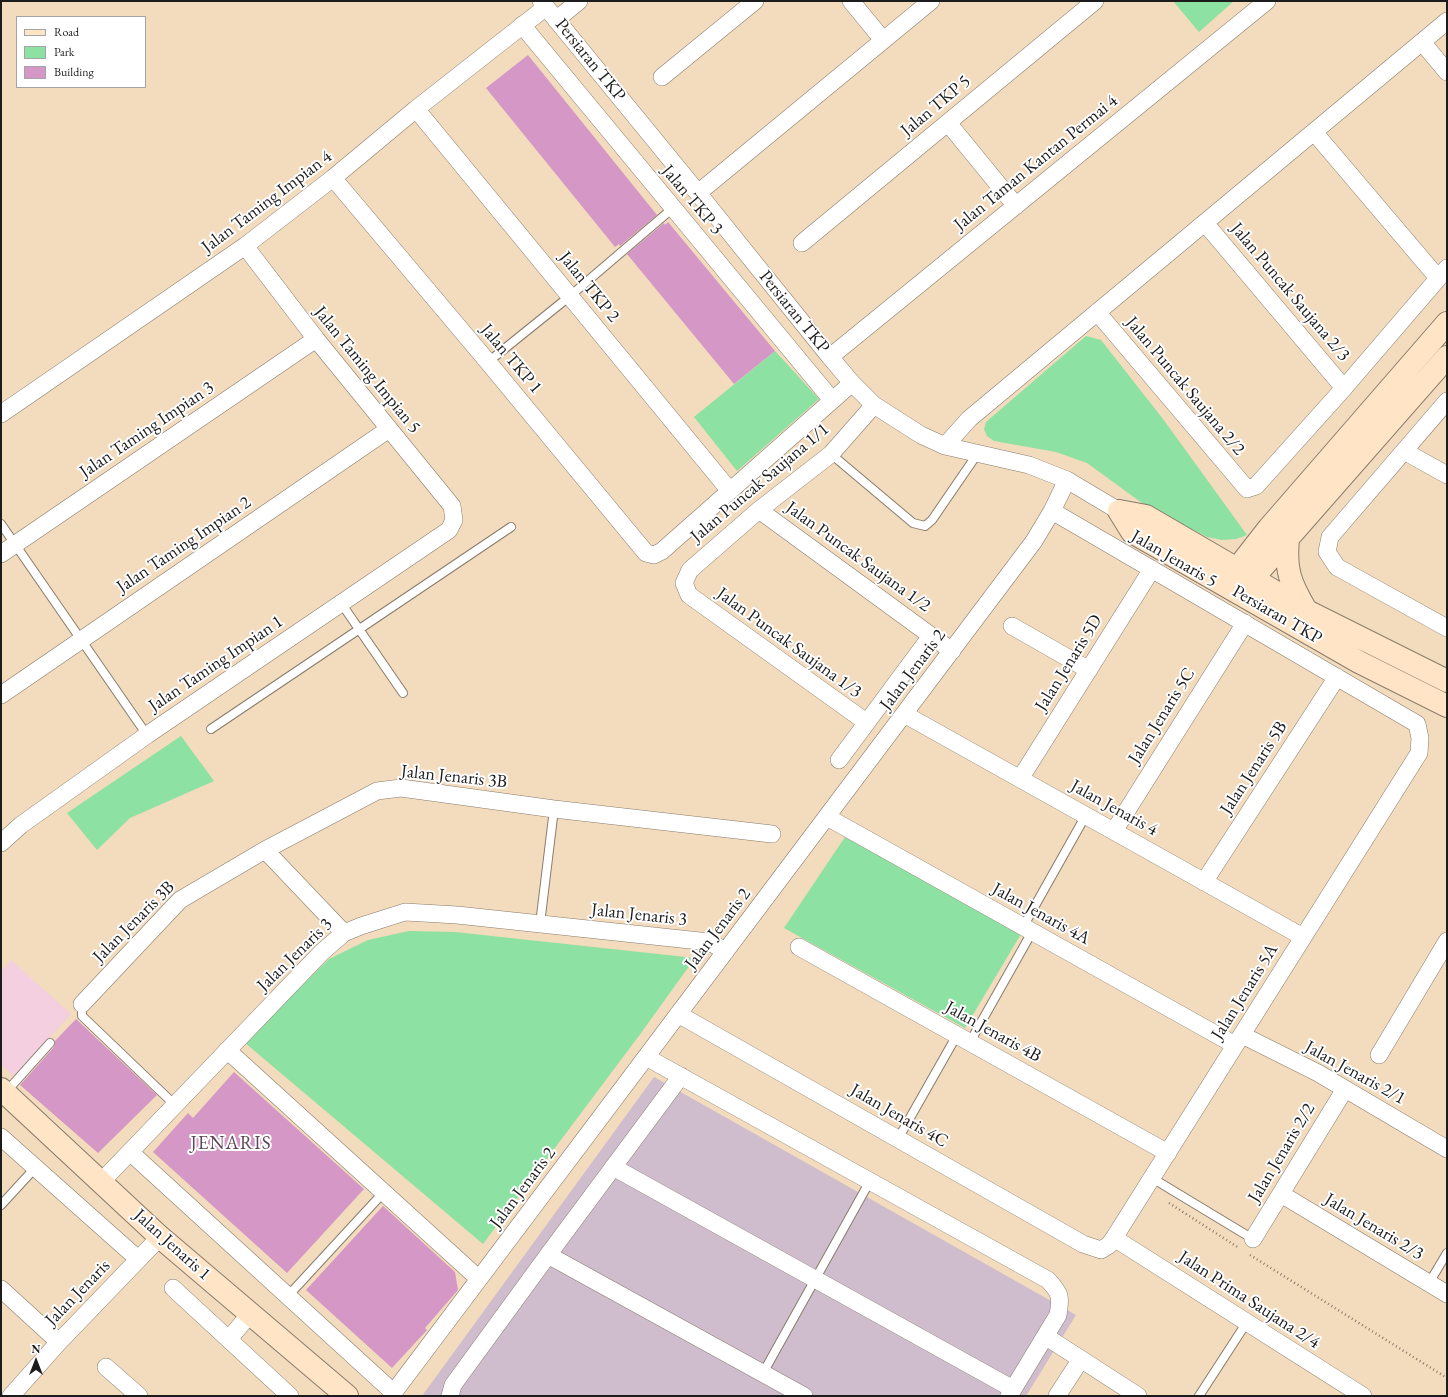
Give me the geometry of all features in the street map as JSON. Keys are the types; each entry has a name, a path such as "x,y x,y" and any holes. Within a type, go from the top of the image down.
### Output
{"street":[{"name":"Jalan Taming Impian 4","path":"1,414 245,246 333,178 416,109 522,25 548,9 579,1"},
{"path":"662,77 755,1"},
{"path":"851,1 883,40"},
{"path":"698,193 931,1"},
{"name":"Jalan TKP 5","path":"802,242 1095,1"},
{"name":"Jalan Taman Kantan Permai 4","path":"830,356 1267,1"},
{"name":"Persiaran TKP","path":"548,9 852,383 874,405 921,435 945,446 1028,465 1067,480 1119,511 1146,516 1307,611 1447,681"},
{"path":"945,446 969,419 1447,21"},
{"name":"Jalan TKP 3","path":"522,25 832,400"},
{"path":"1422,42 1447,72"},
{"name":"Jalan TKP 2","path":"416,109 730,491"},
{"path":"948,123 1016,206"},
{"path":"1314,132 1442,273 1344,388"},
{"name":"Jalan TKP 1","path":"333,178 646,553 654,555 662,551 730,491"},
{"name":"Jalan Puncak Saujana 2/3","path":"1205,223 1344,388"},
{"name":"Jalan Taming Impian 5","path":"245,246 316,339 452,506 454,520"},
{"name":"Jalan Puncak Saujana 2/2","path":"1097,312 1242,485 1247,489 1256,486 1344,388"},
{"path":"1235,591 1269,528 1447,323"},
{"name":"Jalan Taming Impian 3","path":"1,554 316,339"},
{"path":"1245,574 1288,538 1447,357"},
{"path":"730,491 852,383"},
{"path":"1447,401 1330,537 1327,552 1337,567 1447,628"},
{"name":"Jalan Puncak Saujana 1/1","path":"689,595 684,583 690,570 759,510 831,454 874,405"},
{"name":"Jalan Taming Impian 2","path":"1,695 389,429"},
{"path":"1404,451 1447,475"},
{"name":"Jalan Jenaris 2","path":"393,1394 1034,541 1052,511 1067,480"},
{"name":"Jalan Puncak Saujana 1/2","path":"759,510 952,651"},
{"name":"Jalan Jenaris 5","path":"1052,511 1417,724 1420,738 1419,752"},
{"name":"Persiaran TKP","path":"1119,511 1132,532 1359,662 1447,706"},
{"name":"Jalan Taming Impian 1","path":"1,843 21,825 147,735 449,530 454,520"},
{"path":"1205,550 1236,548 1248,543 1269,528"},
{"path":"1288,538 1288,567 1294,590 1307,611"},
{"name":"Jalan Jenaris 5D","path":"1020,779 1152,569"},
{"name":"Jalan Puncak Saujana 1/3","path":"689,595 866,722"},
{"name":"Jalan Jenaris 5C","path":"1114,831 1245,623"},
{"path":"1012,626 1089,670"},
{"path":"839,760 931,636"},
{"name":"Jalan Jenaris 5B","path":"1204,882 1337,677"},
{"name":"Jalan Jenaris 4","path":"904,714 1303,937"},
{"name":"Jalan Jenaris 5A","path":"1101,1250 1114,1238 1419,752"},
{"name":"Jalan Jenaris 3B","path":"82,1004 180,900 264,850 377,791 400,788 554,809 772,834"},
{"name":"Jalan Jenaris 4A","path":"827,817 1028,929 1239,1040"},
{"path":"264,850 344,933"},
{"name":"Jalan Jenaris 3","path":"102,1181 322,952 344,933 361,926 405,912 457,915 709,942 726,951"},
{"path":"1379,1055 1447,941"},
{"name":"Jalan Jenaris 4B","path":"799,947 1168,1153"},
{"name":"Jalan Jenaris 4C","path":"678,1014 1083,1244 1101,1250"},
{"name":"Jalan Jenaris 2/1","path":"1239,1040 1318,1073 1447,1149"},
{"path":"228,1050 479,1279"},
{"path":"613,1167 815,1279 1011,1392 1058,1315 1060,1304 1059,1291 1048,1280 646,1057"},
{"path":"450,1396 453,1385 681,1076"},
{"name":"Jalan Jenaris 2/2","path":"1248,1247 1345,1089"},
{"name":"Jalan Jenaris 1","path":"3,1091 102,1181 160,1237 347,1396"},
{"path":"1,1137 138,1259"},
{"path":"130,1152 393,1394"},
{"name":"Jalan Jenaris 2/3","path":"1280,1194 1447,1294"},
{"name":"Jalan Jenaris","path":"11,1396 58,1342 160,1237"},
{"name":"Jalan Prima Saujana 2/4","path":"1114,1238 1363,1396"},
{"path":"548,1255 804,1396"},
{"path":"173,1288 290,1396"},
{"path":"1,1289 58,1342"},
{"path":"229,1339 250,1314"},
{"path":"1045,1336 1138,1396"},
{"path":"1057,1396 1080,1359"},
{"path":"106,1367 139,1396"}],"lane":[{"path":"488,362 570,296 673,208"},
{"path":"831,454 913,523 924,526 932,520 978,454"},
{"path":"1,524 147,735"},
{"path":"211,729 511,528"},
{"path":"341,603 403,693"},
{"path":"540,924 554,809"},
{"path":"898,1139 964,1039 1028,929 1086,816"},
{"path":"82,1004 82,1016 175,1105"},
{"path":"3,1091 50,1043"},
{"path":"1,1205 35,1168"},
{"path":"1152,1178 1248,1247"},
{"path":"762,1373 870,1181"},
{"path":"287,1297 383,1193"},
{"path":"1429,1283 1447,1253"},
{"path":"1199,1396 1247,1322"}],"path":[{"path":"1169,1203 1248,1247 1447,1378"}],"shaded area":[{"path":"11,960 71,1014 15,1077 1,1065 1,971"},
{"path":"654,1077 1076,1315 1026,1396 422,1396"}],"green space":[{"path":"1173,1 1234,1 1199,32"},
{"path":"1086,336 1101,340 1163,419 1247,535 1236,539 1222,540 1207,537 1142,503 1087,463 1056,452 994,441 987,436 984,429 986,422"},
{"path":"775,351 819,399 737,471 694,417"},
{"path":"181,736 214,781 130,818 97,850 67,813"},
{"path":"845,837 1021,934 965,1028 784,928"},
{"path":"409,931 455,932 695,958 641,1033 483,1244 244,1042 329,959 368,940"}],"building":[{"path":"528,55 657,215 620,246 619,244 615,247 486,88"},
{"path":"668,222 775,351 734,384 627,254 664,223 665,225"},
{"path":"76,1019 157,1095 98,1153 20,1085 54,1047 55,1041"},
{"path":"234,1072 364,1189 287,1273 153,1152 188,1113 193,1118"},
{"path":"383,1206 455,1272 458,1290 425,1328 427,1330 392,1368 306,1290"}],"district":[{"name":"JENARIS","path":"231,1144"}]}
